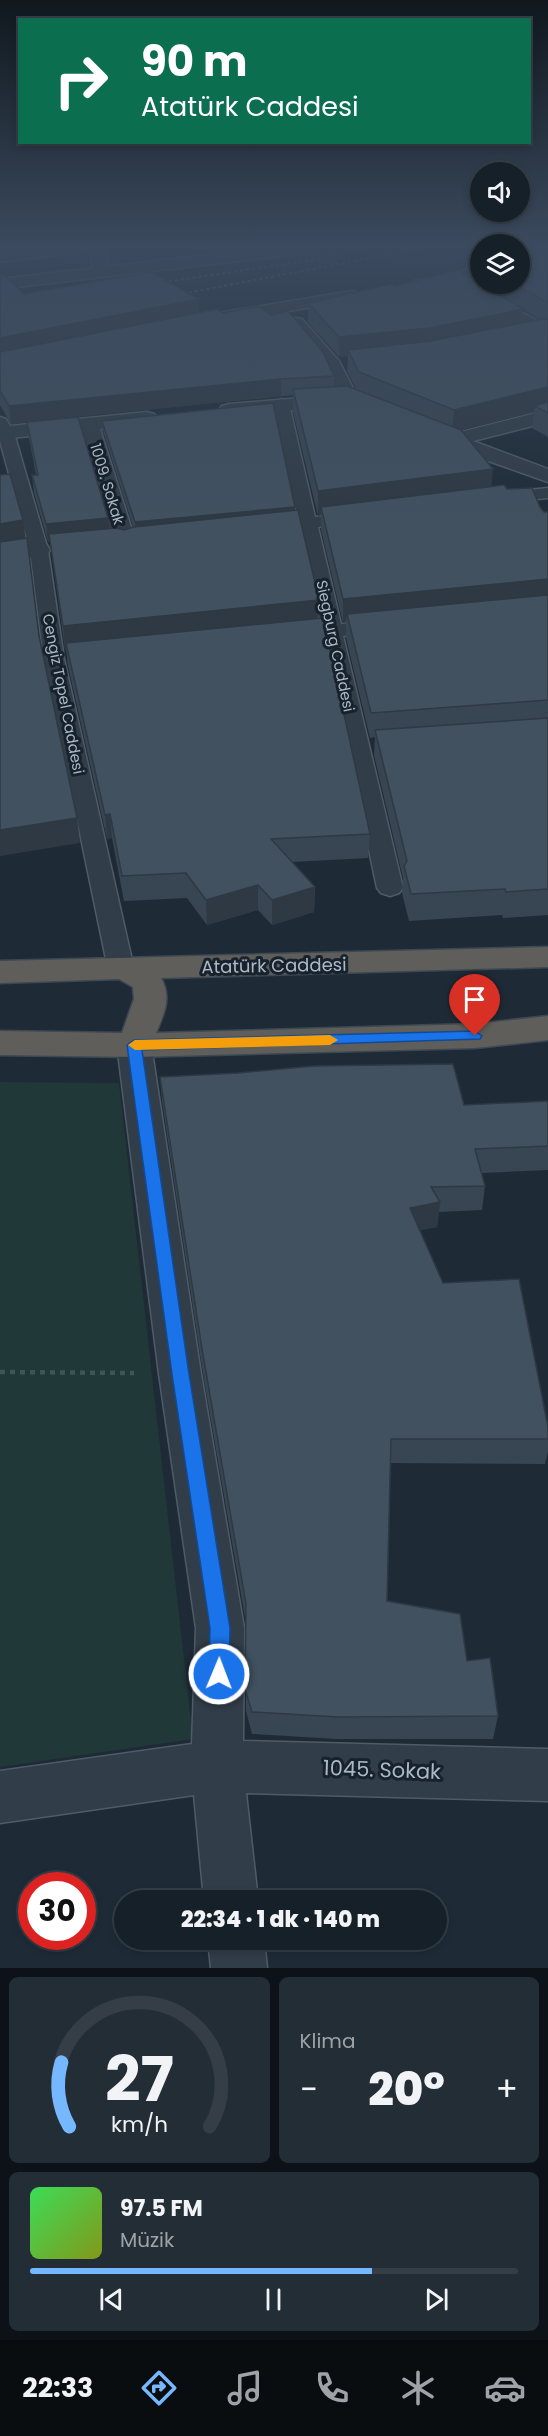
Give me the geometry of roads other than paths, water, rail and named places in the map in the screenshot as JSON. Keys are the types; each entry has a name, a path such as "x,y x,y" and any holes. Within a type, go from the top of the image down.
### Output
{"highway":[{"name":"Atatürk Caddesi","path":"0,972 548,957"},
{"path":"121,969 136,972 151,988 152,1005 134,1045"},
{"path":"0,1043 134,1045 475,1036 548,1028"}],"street":[{"path":"311,340 333,365 349,400"},
{"path":"333,365 354,363"},
{"path":"211,411 349,400 389,416"},
{"name":"Siegburg Caddesi","path":"281,404 390,888"},
{"path":"2,429 89,424 165,416"},
{"path":"450,441 548,416"},
{"name":"1009. Sokak","path":"89,424 125,543"},
{"name":"Cengiz Topel Caddesi","path":"2,429 50,549 54,659 121,969"},
{"path":"419,429 548,476"},
{"path":"486,500 541,493 541,510"},
{"path":"251,530 380,514"},
{"path":"104,545 148,541"},
{"path":"0,555 50,549"},
{"path":"273,637 400,624"},
{"path":"54,659 77,657"},
{"path":"357,747 381,745"},
{"path":"134,1045 180,1374 220,1628 217,1766 230,1890"},
{"name":"1045. Sokak","path":"0,1797 217,1766 548,1775"},
{"path":"237,1950 239,1968"}]}
